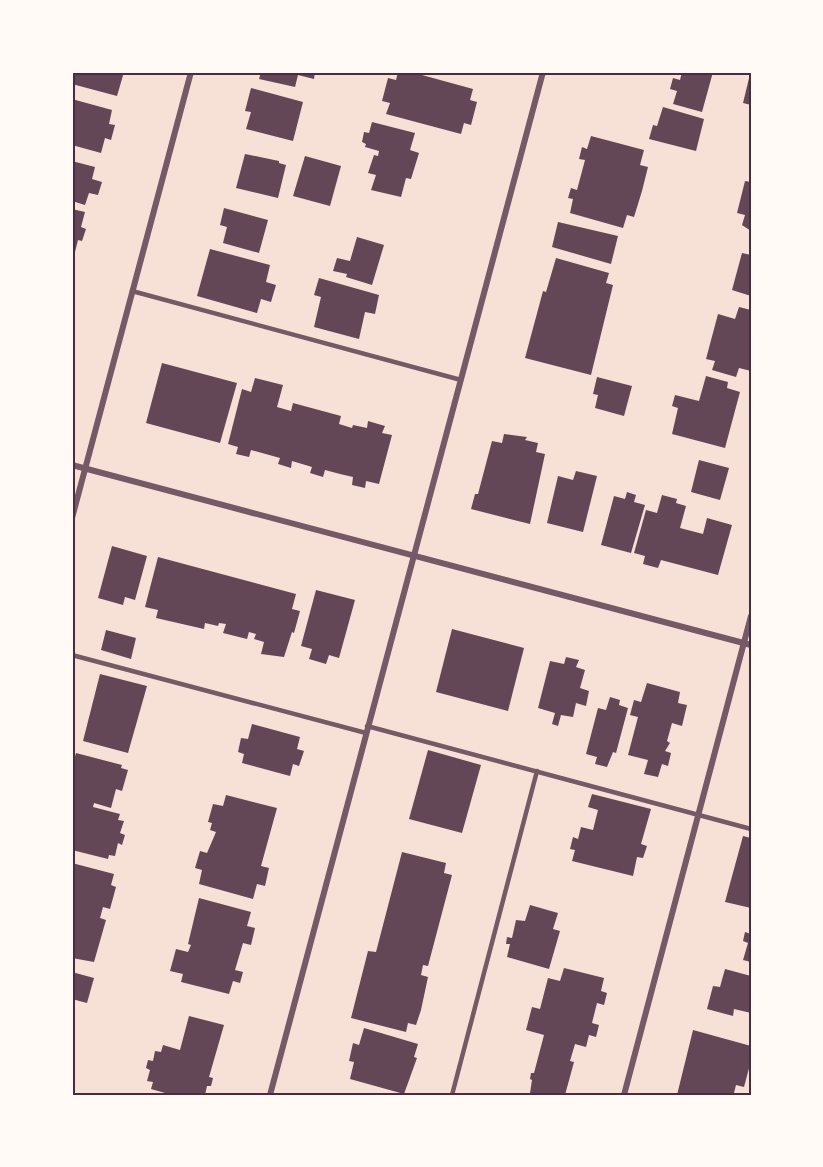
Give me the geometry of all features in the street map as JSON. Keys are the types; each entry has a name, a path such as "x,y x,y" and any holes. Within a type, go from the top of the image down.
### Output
{"street":[{"path":"72,518 191,72"},
{"path":"270,1095 543,72"},
{"path":"72,465 751,645"},
{"path":"624,1095 751,616"}],"lane":[{"path":"132,291 461,380"},
{"path":"72,655 537,771 751,829"},
{"path":"452,1095 537,771"}],"building":[{"path":"72,72 124,72 117,96 72,84"},
{"path":"261,72 315,72 314,79 298,75 295,87 259,79"},
{"path":"398,72 411,72 473,89 470,100 477,102 471,125 464,123 461,134 386,114 390,103 382,101 388,78 396,80"},
{"path":"682,72 713,72 702,112 673,104 677,91 670,89 673,78 680,80"},
{"path":"751,74 751,105 743,103"},
{"path":"251,88 303,102 293,141 246,129 251,112 245,111"},
{"path":"72,99 112,110 109,124 115,125 111,140 105,138 101,153 72,145"},
{"path":"663,107 704,119 696,151 649,139 653,125 657,126"},
{"path":"372,122 415,133 410,150 419,153 411,179 406,178 401,197 371,190 376,175 368,173 374,155 378,156 379,151 365,147 366,144 362,142 364,132 369,133"},
{"path":"591,136 644,150 640,165 648,167 642,191 634,217 627,215 623,228 570,213 573,199 568,198 571,188 577,190 585,160 579,159 582,147 587,149"},
{"path":"245,154 279,161 286,165 278,198 236,188"},
{"path":"305,156 341,166 330,206 293,196"},
{"path":"72,161 95,167 92,179 102,182 98,195 89,193 85,205 72,201"},
{"path":"745,181 751,182 751,231 742,225 745,215 737,213"},
{"path":"224,208 268,220 259,253 223,243 227,227 220,225"},
{"path":"72,209 85,212 81,227 86,229 82,241 78,240 73,260"},
{"path":"558,222 618,236 611,264 552,247"},
{"path":"357,237 384,245 372,285 346,277 347,274 333,271 337,258 350,261"},
{"path":"210,249 270,265 266,282 276,285 271,302 261,299 257,313 197,296"},
{"path":"742,253 751,255 751,296 732,290"},
{"path":"556,258 609,273 606,283 613,285 591,375 525,358 543,291 546,292"},
{"path":"319,278 379,295 375,314 365,312 359,339 314,327 321,297 314,295"},
{"path":"739,307 751,310 751,371 739,368 736,377 712,370 715,361 706,359 718,314 735,319"},
{"path":"162,363 237,383 220,443 146,423"},
{"path":"706,376 728,382 727,388 740,392 725,448 672,434 678,408 672,406 675,395 699,401"},
{"path":"597,377 632,386 624,416 595,408 598,395 593,394"},
{"path":"255,378 283,385 277,407 291,411 293,403 341,416 339,424 352,428 353,425 367,428 368,421 385,426 382,433 392,435 379,484 366,481 365,488 352,485 353,477 325,470 323,477 310,473 312,467 292,461 291,468 278,464 280,458 251,450 249,457 236,454 238,447 228,444 242,389 251,392"},
{"path":"504,434 527,437 525,440 538,443 536,452 545,454 530,524 471,509 475,494 478,494 492,441 502,443"},
{"path":"699,460 729,468 720,500 691,492"},
{"path":"576,471 597,476 583,532 547,523 558,476 573,480"},
{"path":"627,492 636,495 634,502 645,505 631,553 601,545 614,496 625,499"},
{"path":"662,495 677,499 676,503 686,506 680,528 703,534 707,518 732,525 718,575 661,560 658,568 643,564 645,556 634,553 646,510 657,513"},
{"path":"112,546 147,556 135,600 125,597 123,605 98,598"},
{"path":"158,557 296,594 292,609 300,611 284,657 261,654 264,642 254,639 256,634 249,632 247,639 223,633 226,624 219,623 218,626 205,623 204,629 156,618 158,610 145,607"},
{"path":"316,590 355,600 339,658 329,655 326,664 309,659 312,649 301,646"},
{"path":"452,629 524,648 508,711 436,692"},
{"path":"106,630 136,638 131,659 101,650"},
{"path":"566,657 579,660 576,667 585,670 580,688 589,691 586,706 576,703 573,717 561,715 558,726 552,724 555,713 538,708 550,661 564,664"},
{"path":"100,674 147,686 128,753 83,741"},
{"path":"647,683 680,692 678,703 687,705 682,726 672,723 667,741 670,743 665,751 671,753 668,766 662,764 658,777 644,774 648,760 628,755 638,717 630,715 634,700 641,702"},
{"path":"610,697 620,700 619,705 628,708 616,753 613,752 607,767 595,764 597,757 586,754 598,708 606,710"},
{"path":"252,724 300,737 297,749 304,751 299,766 293,764 290,776 242,763 244,754 238,752 241,738 248,739"},
{"path":"428,750 481,765 462,833 409,819"},
{"path":"76,753 122,765 121,768 128,770 122,791 116,789 111,808 94,803 93,807 120,814 118,820 124,821 120,833 125,835 122,845 118,843 115,856 109,855 108,859 72,850 72,767"},
{"path":"592,794 651,809 641,844 647,846 643,858 637,857 633,876 572,861 575,850 570,849 573,837 578,839 581,827 593,830 598,810 588,807"},
{"path":"226,795 277,808 261,866 269,868 265,886 257,884 253,899 199,884 202,870 195,868 200,851 207,853 216,832 210,830 212,823 208,822 213,804 223,806"},
{"path":"743,836 751,838 751,908 725,902"},
{"path":"402,852 446,863 444,873 452,875 428,966 423,965 421,975 428,977 421,1010 416,1025 408,1023 406,1032 351,1018 368,951 376,952"},
{"path":"72,863 114,874 111,885 116,887 110,909 103,907 100,918 106,920 94,962 72,958"},
{"path":"199,898 251,912 247,926 255,928 251,945 243,943 235,970 243,972 240,983 233,981 229,994 181,982 183,974 170,971 176,949 188,952 191,945 188,944"},
{"path":"530,905 558,913 553,929 560,931 549,969 507,957 510,944 506,944 507,937 512,938 516,920 525,921"},
{"path":"745,932 751,934 751,962 743,960 748,943 743,941"},
{"path":"564,968 604,978 601,991 607,993 604,1005 597,1003 592,1023 599,1025 596,1037 589,1035 586,1047 575,1044 570,1061 574,1062 565,1095 536,1095 530,1093 532,1080 530,1079 531,1073 534,1073 544,1035 526,1030 532,1007 540,1009 548,978 560,981"},
{"path":"725,969 751,976 751,1013 734,1009 733,1016 707,1009 713,986 720,987"},
{"path":"72,972 94,978 87,1003 72,999"},
{"path":"189,1016 224,1025 209,1077 213,1078 211,1086 207,1086 205,1095 172,1095 151,1089 153,1082 147,1081 150,1070 146,1068 148,1060 153,1061 155,1051 161,1052 163,1045 180,1050"},
{"path":"364,1028 418,1044 414,1057 417,1058 404,1094 350,1079 354,1062 349,1061 353,1043 359,1045"},
{"path":"693,1030 751,1046 751,1061 744,1087 736,1085 734,1093 739,1095 677,1095"}]}
